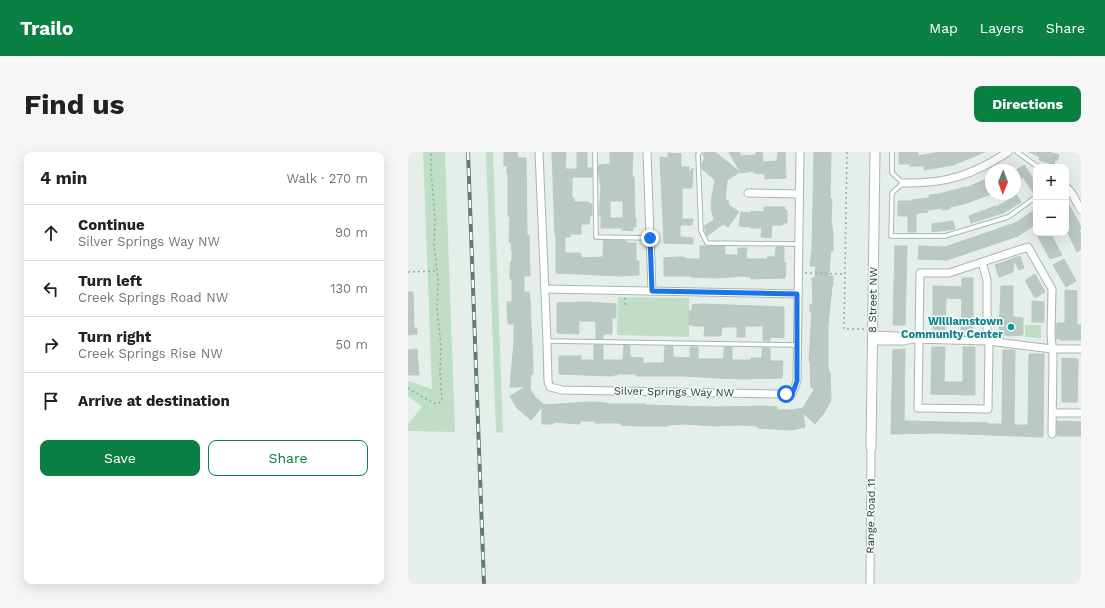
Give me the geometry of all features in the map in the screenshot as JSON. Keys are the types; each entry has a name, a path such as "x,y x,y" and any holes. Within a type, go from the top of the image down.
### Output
{"street":[{"name":"Silver Springs Way NW","path":"539,152 548,381 550,387 556,389 773,394 786,394 793,392 797,381 800,152"},
{"path":"647,152 652,291"},
{"name":"8 Street NW","path":"871,448 875,152"},
{"path":"903,183 925,184 947,180 974,171 991,163 1008,152"},
{"path":"1069,190 1081,210"},
{"path":"748,193 799,194"},
{"path":"982,262 987,280 989,346 988,409 918,408 915,339 920,273 950,273 982,262 1028,247 1052,289 1052,434"},
{"path":"545,289 797,294"},
{"path":"873,335 904,336 915,339 988,341 1052,349 1081,349"},
{"path":"1053,413 1081,413"},
{"name":"Range Road 11","path":"870,584 871,448"}],"lane":[{"path":"594,152 596,238 650,238"},
{"path":"700,152 698,154 700,231 708,243 798,244"},
{"path":"892,152 892,173 903,183 892,193 891,236 945,236 1008,217 1033,199"},
{"path":"1017,152 1034,164"},
{"path":"547,341 797,345"}],"path":[{"path":"408,388 433,403 437,404 442,401 440,372 441,347 437,308 437,271 434,246 435,219 431,152"},
{"path":"847,152 844,329 873,335"},
{"path":"408,272 437,271"},
{"path":"804,273 845,274"}],"green space":[{"path":"423,152 445,152 455,432 408,431 408,424 422,407 408,396 408,381 432,389"},
{"path":"486,152 493,152 503,433 496,432"},
{"path":"618,297 689,298 689,337 617,335"},
{"path":"1025,325 1041,325 1041,338 1025,337"}],"building":[{"path":"504,152 517,152 518,158 526,158 527,235 529,235 530,276 524,276 524,292 529,292 530,301 533,374 531,374 530,389 535,397 544,405 591,402 607,404 714,407 765,406 777,407 777,410 792,410 803,408 815,388 811,388 809,361 812,312 810,312 810,304 813,305 812,278 815,278 816,266 810,266 812,249 814,152 831,152 830,199 832,199 831,225 833,235 833,251 831,251 829,276 833,276 833,286 828,325 828,366 830,372 831,400 824,413 815,424 803,413 805,427 792,430 737,425 716,426 685,424 668,426 634,426 621,425 621,423 595,423 595,421 580,421 580,424 553,422 553,424 542,424 542,407 531,420 517,408 510,396 526,387 510,387 514,324 508,324 507,302 512,302 512,279 510,279 510,269 512,249 511,242 509,242 510,217 508,216 508,174 507,166 504,166"},
{"path":"552,152 566,152 565,169 577,169 577,152 587,152 587,168 592,168 592,177 572,177 572,198 574,198 574,202 589,202 589,204 592,204 592,215 590,215 589,224 581,224 581,234 570,234 570,237 565,237 565,253 580,253 582,258 603,257 604,240 636,243 636,261 639,261 639,275 621,276 556,273 556,235"},
{"path":"610,152 633,152 632,177 634,177 636,227 633,227 633,231 622,230 622,228 601,228 601,215 599,215 601,188 598,168 599,165 610,164","holes":["610,201 623,201 623,218 610,218"]},
{"path":"705,152 715,152 740,172 727,180 725,201 728,200 729,205 739,212 728,227 723,224 707,236 704,226 714,220 711,203 715,180 702,169 702,163 705,158 703,155"},
{"path":"729,152 739,152 741,156 756,155 756,152 762,152 763,162 777,161 778,152 785,152 786,178 765,179 765,174 754,173 754,171 741,173"},
{"path":"899,152 918,152 918,156 940,152 985,152 953,165 924,170 924,166 899,164"},
{"path":"1029,152 1049,152 1059,155 1054,164 1039,160 1040,157"},
{"path":"668,153 681,154 681,167 689,167 689,173 693,168 692,188 682,188 682,219 693,219 692,225 680,225 680,237 693,238 693,244 664,243 660,157 668,158"},
{"path":"1024,165 1033,178 1033,192 1023,177 1021,178 1021,167"},
{"path":"985,180 985,196 964,204 950,207 950,209 942,210 942,208 918,213 916,215 916,232 908,232 908,216 898,216 898,201 912,201 929,198 929,195 966,188"},
{"path":"1009,200 1020,200 1021,202 1003,213 971,223 969,216 995,206 996,207"},
{"path":"1069,205 1081,227 1079,230 1081,235 1081,249 1077,252 1069,235"},
{"path":"764,207 785,207 784,210 787,210 787,223 783,223 783,225 772,225 771,238 761,237 762,228 739,226 741,212 764,212"},
{"path":"1033,211 1033,226 1018,236 947,260 918,259 919,246 945,247 1015,223"},
{"path":"953,221 955,229 932,232 932,224"},
{"path":"1038,236 1052,236 1062,255 1050,259"},
{"path":"700,246 725,246 725,255 738,255 738,248 747,248 746,259 767,259 767,257 775,257 776,247 784,247 784,263 786,263 785,278 751,279 751,277 741,276 716,278 664,276 664,258 681,257 686,259 700,259"},
{"path":"895,246 907,246 905,325 893,325"},
{"path":"1020,256 1024,268 1019,270 1014,260 1013,272 999,277 995,265"},
{"path":"1064,259 1076,281 1066,287 1053,265"},
{"path":"1035,274 1045,292 1035,298 1026,280"},
{"path":"962,278 973,278 973,330 961,330 962,299 946,298 945,330 933,329 933,286 962,287"},
{"path":"1001,286 1013,286 1013,317 1023,318 1023,335 999,335"},
{"path":"1065,290 1077,291 1077,325 1081,325 1081,340 1056,339 1057,323 1065,323"},
{"path":"408,292 413,292 414,328 417,328 417,334 408,335"},
{"path":"1032,301 1044,302 1044,322 1032,322"},
{"path":"585,302 616,304 616,318 612,318 612,334 603,334 603,339 596,339 596,321 579,321 579,334 557,333 557,303"},
{"path":"692,305 784,307 784,338 770,337 770,341 763,341 763,326 745,326 745,337 737,337 737,327 722,327 721,336 704,336 705,326 689,325 689,311 692,311"},
{"path":"594,345 603,345 603,360 623,360 624,345 630,346 630,357 643,358 643,363 664,363 665,346 673,346 673,357 690,358 690,347 698,347 698,359 724,359 724,347 732,347 732,360 751,360 751,358 762,358 762,348 770,348 770,361 783,361 782,378 739,379 682,376 636,376 636,374 617,374 613,376 559,374 559,356 581,356 581,360 594,360"},
{"path":"932,347 945,347 944,382 963,382 963,347 975,347 975,395 931,394"},
{"path":"417,349 419,375 408,375 408,350"},
{"path":"905,349 904,421 988,424 1002,424 1003,350 1015,350 1014,425 1028,425 1029,354 1044,354 1043,437 936,433 891,434 893,350"},
{"path":"1062,358 1078,359 1077,402 1062,402"},
{"path":"1057,421 1081,422 1081,436 1057,436"}],"railway":[{"path":"468,152 484,584"}],"place":[{"name":"Williamstown Community Center","path":"1011,327"}],"route":[{"path":"650,238 652,291 797,294 797,381 793,392 786,394"}]}
